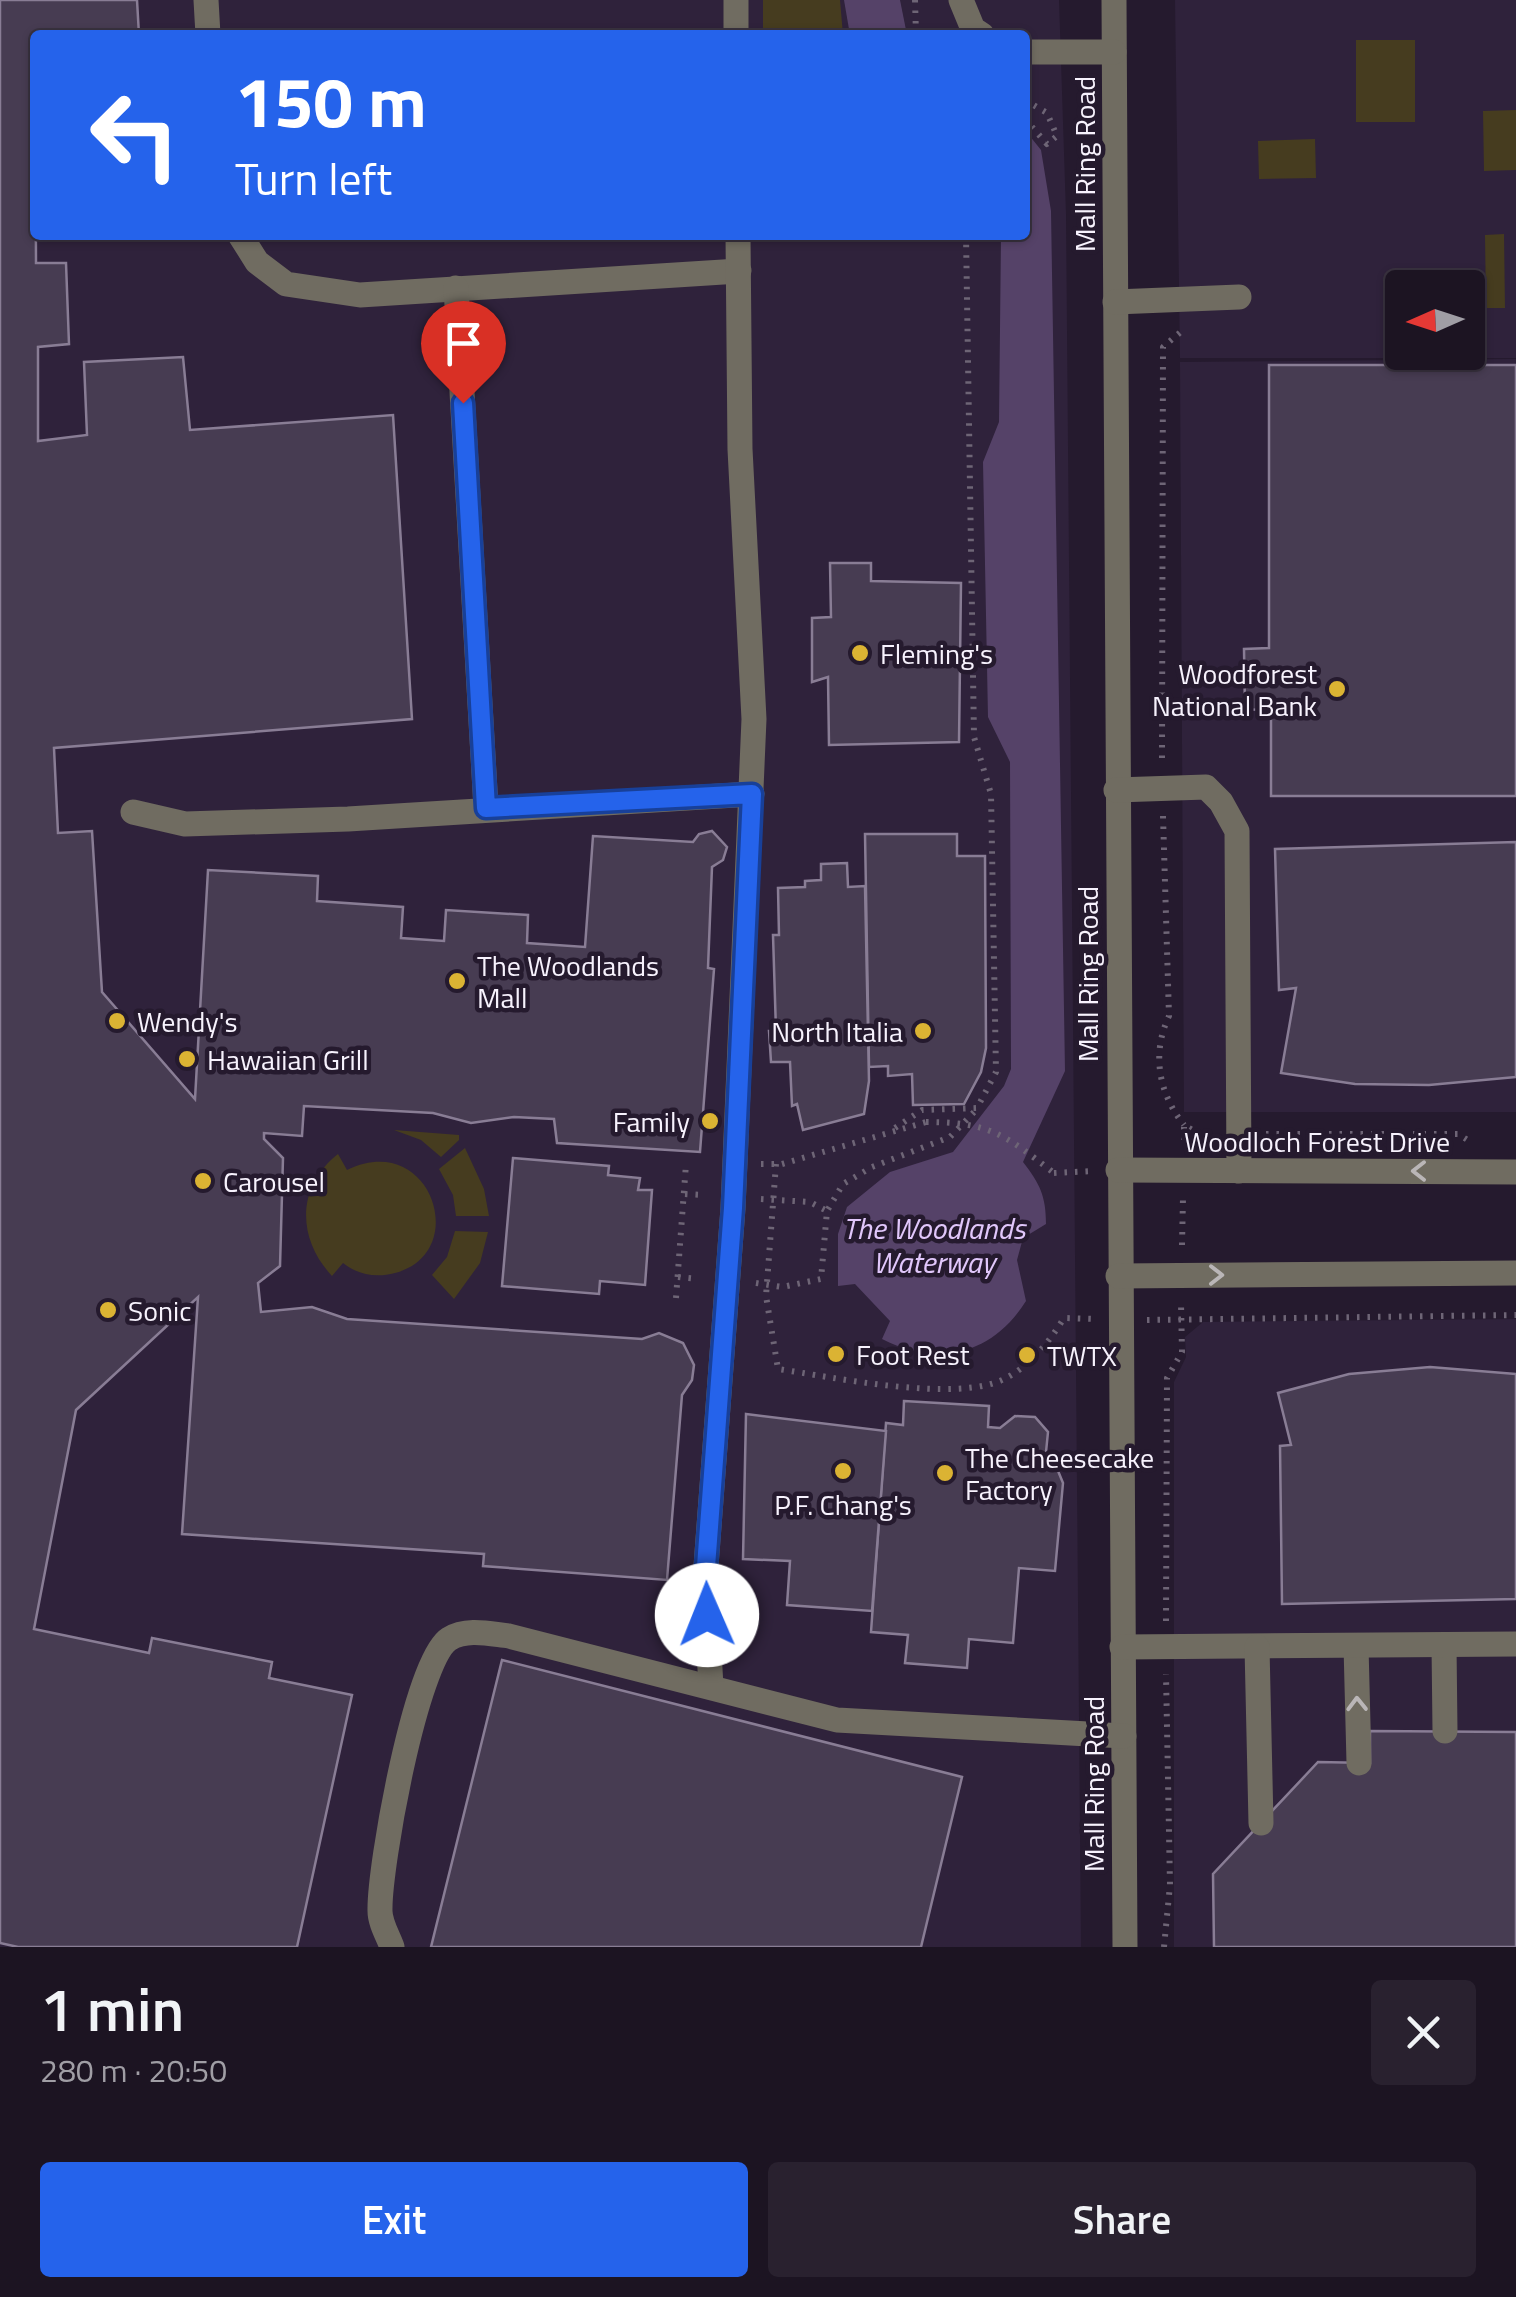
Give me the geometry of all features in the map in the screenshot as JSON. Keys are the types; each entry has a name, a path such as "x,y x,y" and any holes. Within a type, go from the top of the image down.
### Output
{"street":[{"path":"206,0 208,30"},
{"path":"736,0 736,30"},
{"path":"961,0 974,30"},
{"name":"Mall Ring Road","path":"1114,0 1118,1276 1125,1947"},
{"path":"1030,52 1114,52"},
{"path":"243,240 258,262 286,284 360,295 739,272"},
{"path":"711,1687 705,1580 735,1163 754,719 740,449 738,240"},
{"path":"456,288 486,808"},
{"path":"1114,302 1239,297"},
{"path":"1116,790 1206,787 1222,802 1237,832 1239,1171"},
{"path":"132,812 184,824 752,794"},
{"name":"Woodloch Forest Drive","path":"1118,1170 1516,1172"},
{"path":"1118,1276 1516,1273"},
{"path":"392,1947 379,1914 382,1861 426,1674 450,1638 466,1632 510,1636 837,1720 1124,1736"},
{"path":"1122,1648 1516,1644"},
{"path":"1444,1645 1445,1731"},
{"path":"1257,1646 1261,1822"},
{"path":"1356,1646 1358,1763"}],"path":[{"path":"915,0 916,30"},
{"path":"1030,103 1047,113 1057,136 1047,144 1030,125"},
{"path":"821,1279 827,1212 843,1184 872,1168 950,1138 978,1108 996,1072 991,794 974,736 966,240"},
{"path":"1184,1125 1167,1104 1167,1086 1158,1072 1160,1036 1169,1016 1162,790 1163,348 1181,330 1203,329 1204,298"},
{"path":"895,1128 922,1110 978,1108"},
{"path":"735,1163 776,1164 895,1128 926,1122 960,1122 1002,1132 1054,1173"},
{"path":"676,1298 686,1164"},
{"path":"776,1164 766,1296 778,1369"}],"shaded area":[{"name":"The Woodlands Mall","path":"0,0 1059,0 1066,214 1081,1947 0,1947"},
{"path":"763,0 840,0 843,30 763,30"},
{"path":"1175,0 1516,0 1516,358 1485,358 1485,270 1385,270 1385,358 1180,358"},
{"path":"1356,40 1415,40 1415,122 1356,122"},
{"path":"1516,110 1516,170 1484,171 1483,111"},
{"path":"1315,139 1316,178 1259,179 1258,141"},
{"path":"1504,234 1505,308 1486,308 1485,235"},
{"path":"1485,359 1516,359 1516,1112 1184,1112 1180,362 1385,360 1385,370 1485,370"},
{"path":"394,1130 459,1135 459,1140 441,1157 421,1140"},
{"path":"465,1148 484,1189 489,1216 456,1216 453,1195 439,1169"},
{"path":"338,1154 347,1170 376,1162 401,1166 419,1179 431,1199 436,1221 432,1243 418,1261 395,1273 381,1275 361,1273 343,1263 332,1276 320,1261 307,1230 308,1197 324,1167"},
{"path":"455,1231 488,1232 480,1263 454,1299 432,1275 447,1257"},
{"path":"1516,1319 1516,1947 1174,1947 1174,1382 1186,1357 1185,1337 1203,1322"}],"water":[{"path":"844,0 900,0 906,30 849,30"},
{"name":"The Woodlands Waterway","path":"1030,136 1041,150 1051,211 1065,1071 1023,1162 1041,1191 1046,1224 1023,1238 1017,1260 1026,1301 997,1334 962,1351 943,1354 903,1348 882,1339 890,1321 855,1284 838,1286 838,1234 847,1207 890,1172 953,1152 1004,1086 1011,1069 1010,762 988,717 983,462 999,422 1001,240 1030,240"}],"building":[{"name":"The Woodlands Mall","path":"0,0 137,0 139,30 30,30 30,240 36,240 36,263 66,263 69,344 38,347 38,441 87,435 84,362 183,357 190,430 393,415 412,719 54,748 58,833 92,831 102,992 195,1099 208,870 318,876 317,901 403,907 401,938 444,941 446,910 528,915 527,943 585,947 593,836 693,842 699,834 712,831 727,847 723,860 712,867 708,968 714,969 700,1152 557,1143 554,1119 514,1117 471,1123 433,1113 304,1106 302,1136 264,1133 264,1139 283,1158 280,1266 258,1283 261,1312 312,1307 347,1319 642,1339 659,1333 683,1343 694,1365 692,1380 682,1395 667,1580 483,1566 484,1554 182,1534 198,1297 76,1410 34,1629 149,1653 152,1638 272,1662 269,1678 352,1695 297,1947 18,1947 0,1943"},
{"path":"1269,365 1485,370 1485,365 1516,365 1516,796 1271,796 1271,709 1245,710 1244,649 1269,648"},
{"path":"830,563 871,563 871,581 961,583 959,742 829,745 828,677 812,682 812,618 831,617"},
{"path":"865,834 957,834 957,856 985,856 986,1048 981,1072 964,1104 913,1105 912,1074 888,1076 888,1066 869,1067"},
{"path":"1516,842 1516,1077 1429,1085 1355,1084 1281,1073 1296,988 1279,990 1275,849"},
{"path":"847,863 848,887 865,886 869,1081 864,1114 803,1130 797,1104 792,1106 790,1062 771,1062 769,1031 776,1031 773,935 779,935 778,888 805,887 805,881 821,880 821,864"},
{"path":"513,1158 609,1166 608,1175 640,1178 638,1190 652,1190 645,1285 600,1281 599,1294 502,1286"},
{"path":"1430,1367 1516,1374 1516,1599 1282,1604 1280,1446 1291,1445 1278,1393 1349,1374"},
{"path":"904,1401 989,1406 988,1427 1000,1428 1015,1416 1035,1417 1048,1432 1046,1452 1033,1465 1056,1466 1063,1483 1055,1571 1019,1568 1013,1643 969,1639 967,1668 905,1663 908,1635 871,1632 886,1423 903,1425"},
{"path":"746,1414 886,1431 872,1611 787,1605 790,1561 743,1559"},
{"path":"502,1660 962,1777 921,1947 431,1947"},
{"path":"1370,1731 1516,1732 1516,1947 1214,1947 1213,1874 1318,1762 1370,1763"}],"place":[{"name":"Fleming's","path":"860,653"},
{"name":"Woodforest National Bank","path":"1337,689"},
{"name":"The Woodlands Mall","path":"457,981"},
{"name":"Wendy's","path":"117,1021"},
{"name":"North Italia","path":"923,1031"},
{"name":"Hawaiian Grill","path":"187,1059"},
{"name":"Family","path":"710,1121"},
{"name":"Carousel","path":"203,1181"},
{"name":"Sonic","path":"108,1310"},
{"name":"Foot Rest","path":"836,1354"},
{"name":"TWTX","path":"1027,1355"},
{"name":"P.F. Chang's","path":"843,1471"},
{"name":"The Cheesecake Factory","path":"945,1473"}],"route":[{"path":"463,403 486,808 752,794 733,1208 705,1580 707,1615"}]}
